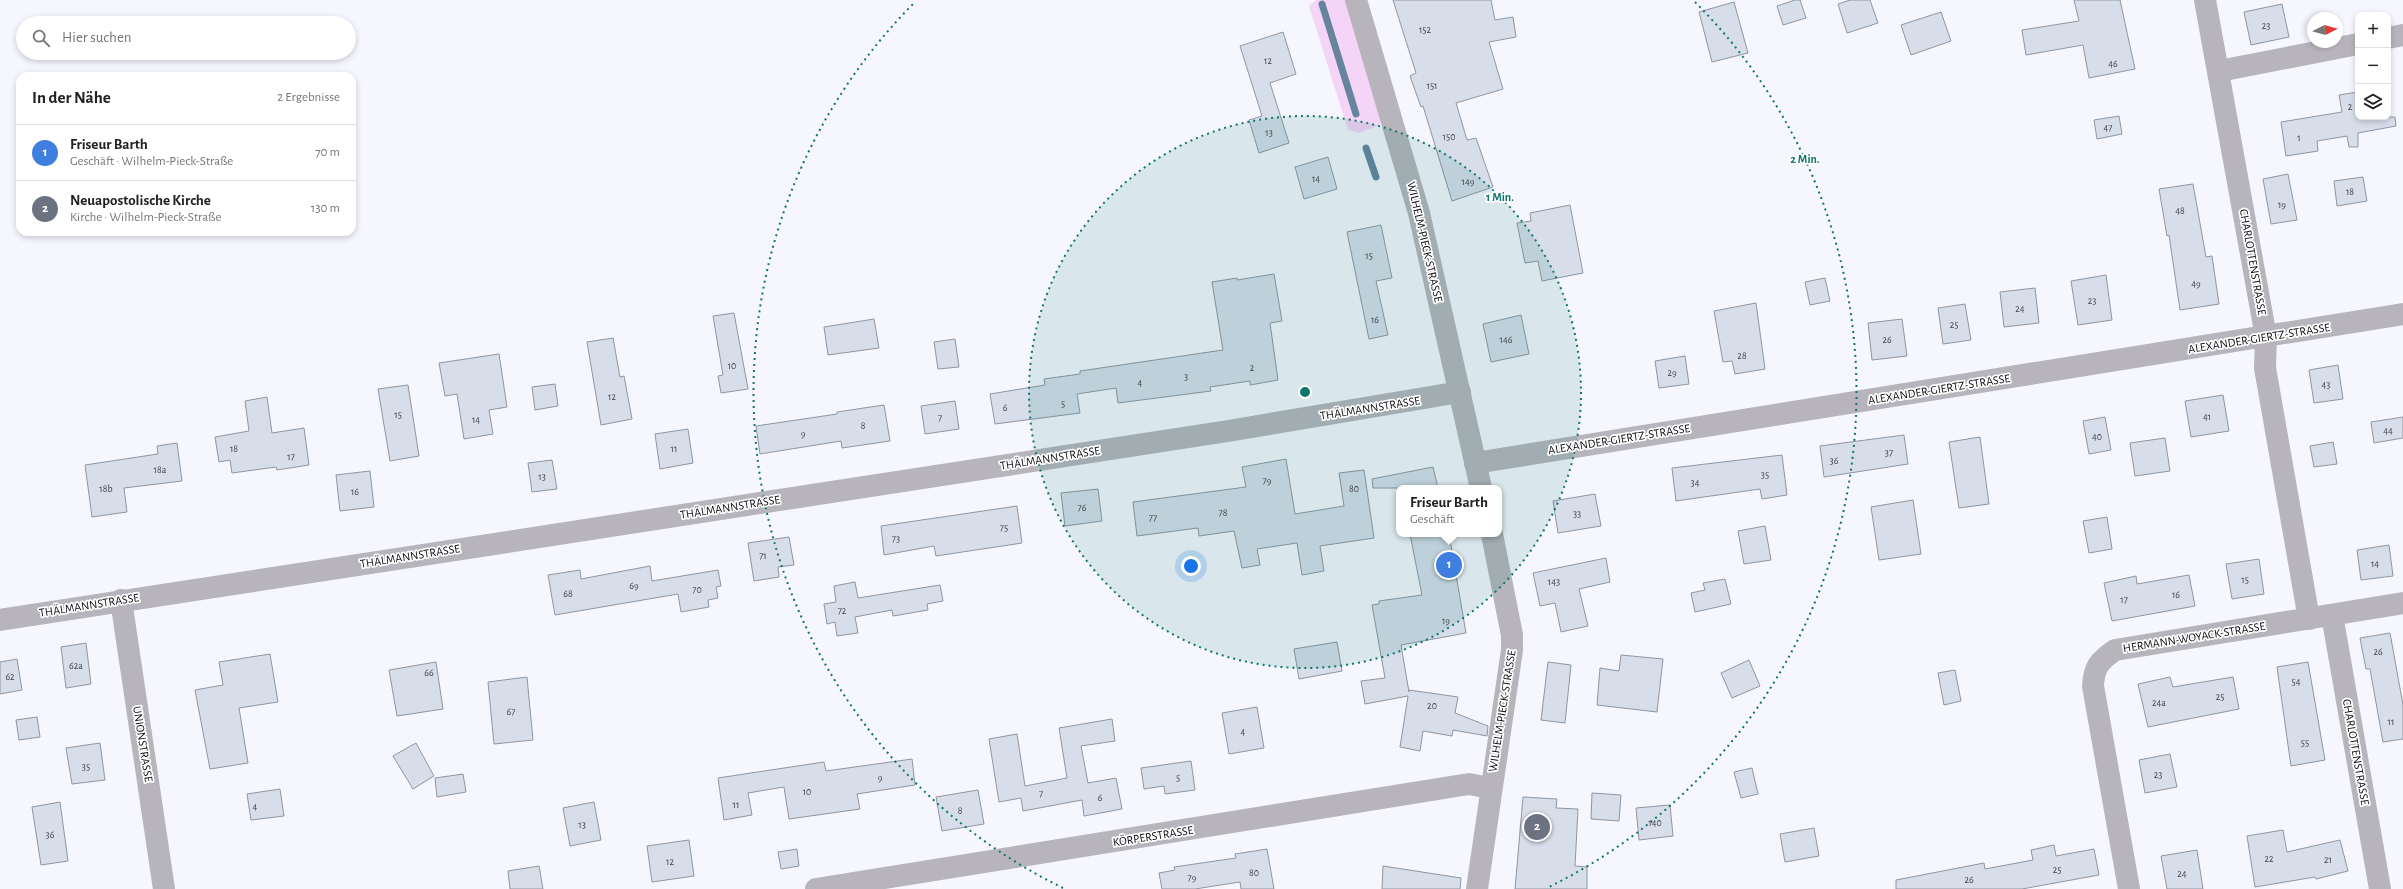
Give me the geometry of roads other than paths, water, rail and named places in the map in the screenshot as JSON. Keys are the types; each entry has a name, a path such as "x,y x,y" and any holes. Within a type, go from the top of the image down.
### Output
{"street":[{"name":"WILHELM-PIECK-STRASSE","path":"1356,0 1419,213 1480,485"},
{"name":"CHARLOTTENSTRASSE","path":"2205,0 2266,338 2265,368 2309,619"},
{"path":"2391,37 2403,35"},
{"path":"2219,71 2355,45"},
{"name":"ALEXANDER-GIERTZ-STRASSE","path":"1475,462 2266,338 2403,314"},
{"name":"THÄLMANNSTRASSE","path":"0,620 121,600 1228,431 1460,392"},
{"name":"WILHELM-PIECK-STRASSE","path":"1477,889 1490,788 1512,650 1512,635 1493,537"},
{"name":"UNIONSTRASSE","path":"121,600 164,889"},
{"name":"HERMANN-WOYACK-STRASSE","path":"2129,889 2093,686 2094,671 2100,660 2115,650 2403,603"},
{"name":"CHARLOTTENSTRASSE","path":"2332,615 2380,889"},
{"name":"KÖRPERSTRASSE","path":"816,889 1470,784 1490,788"}],"waterway":[{"path":"1322,4 1356,114"},
{"path":"1366,148 1376,177"}],"place":[{"name":"Friseur Barth","path":"1449,565"},
{"name":"Neuapostolische Kirche","path":"1537,827"}]}
